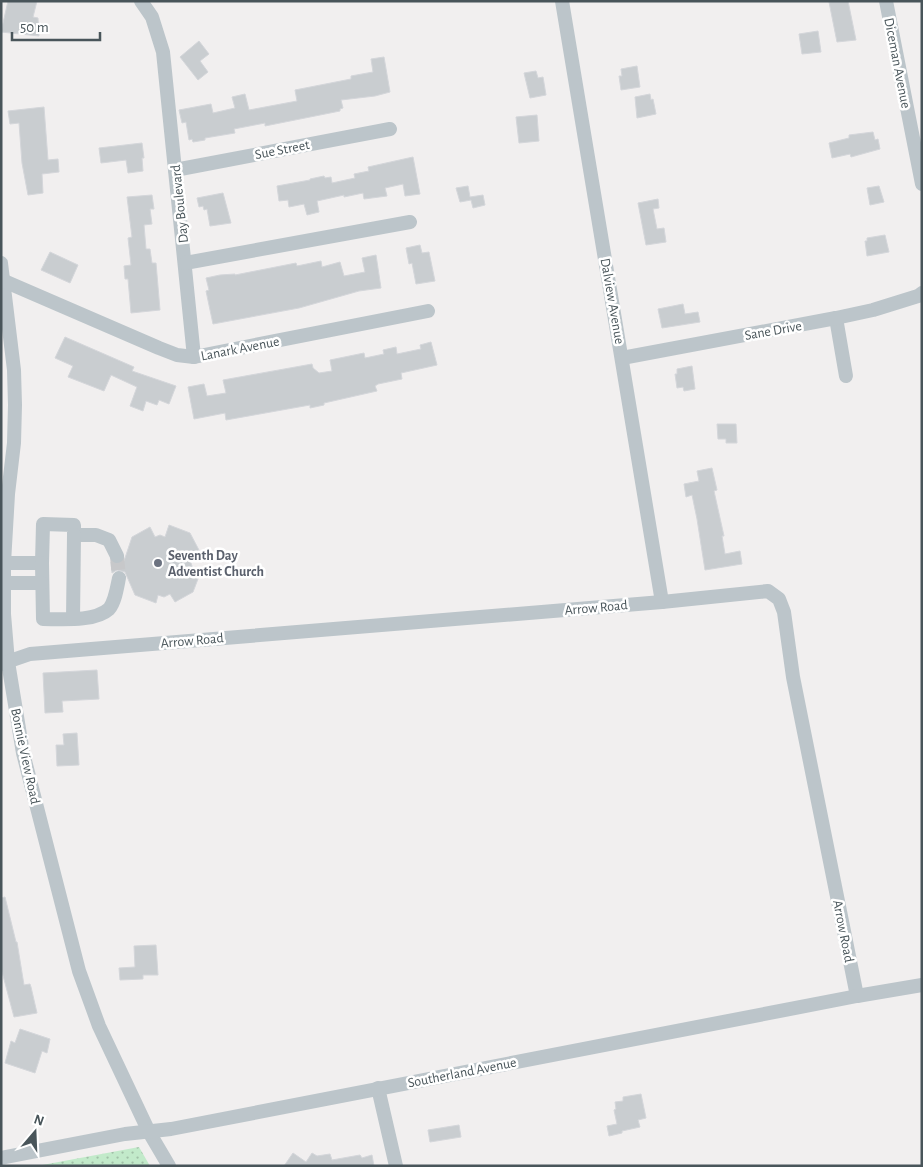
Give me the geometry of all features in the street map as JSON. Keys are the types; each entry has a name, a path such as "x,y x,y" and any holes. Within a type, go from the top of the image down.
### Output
{"street":[{"name":"Day Boulevard","path":"141,1 152,17 163,52 194,357"},
{"name":"Dalview Avenue","path":"562,1 662,602"},
{"name":"Diceman Avenue","path":"886,1 922,184"},
{"name":"Sue Street","path":"174,170 390,129"},
{"path":"185,263 410,222"},
{"name":"Bonnie View Road","path":"1,265 14,370 16,405 3,583 5,663 23,753 79,971 99,1026 149,1132 169,1166"},
{"name":"Lanark Avenue","path":"4,281 159,348 177,355 194,357 428,312"},
{"name":"Sane Drive","path":"622,358 873,310 918,296 922,293"},
{"path":"836,318 846,376"},
{"path":"73,619 74,525 43,524 43,619 73,619 100,615 110,607 117,590 118,578"},
{"path":"74,535 96,535 109,540 117,556"},
{"path":"4,563 42,563"},
{"path":"3,583 42,583"},
{"name":"Arrow Road","path":"5,663 30,654 662,602 768,591 779,599 784,612 803,730 857,996"},
{"name":"Southerland Avenue","path":"1,1158 125,1134 171,1130 378,1088 922,985"},
{"path":"378,1088 396,1166"}],"green space":[{"path":"139,1147 150,1166 37,1166"}],"building":[{"path":"8,1 37,1 33,17 38,18 39,36 1,32"},
{"path":"848,1 856,40 837,42 829,2"},
{"path":"818,31 821,52 802,54 799,34"},
{"path":"199,41 209,54 200,61 208,72 198,80 180,57"},
{"path":"384,57 390,92 375,96 341,100 343,108 340,111 265,126 265,123 234,129 235,133 193,142 192,139 189,140 186,122 182,123 179,110 211,104 213,113 235,108 232,97 245,94 249,110 297,101 295,90 351,79 351,76 373,72 371,59"},
{"path":"637,66 640,87 621,90 619,76 622,76 621,69"},
{"path":"536,71 538,78 543,77 546,95 530,98 524,73"},
{"path":"650,94 656,114 637,118 635,97"},
{"path":"44,107 48,160 58,159 59,172 42,174 43,193 28,195 22,163 19,123 10,124 8,111"},
{"path":"537,115 539,141 519,143 516,117"},
{"path":"873,132 875,140 878,139 880,149 851,157 850,154 832,158 829,143 849,138 849,135"},
{"path":"142,143 143,171 128,173 126,160 101,163 99,148"},
{"path":"413,157 420,194 405,196 403,184 385,188 387,196 364,199 363,193 317,201 319,212 307,215 304,204 289,207 288,200 279,201 277,186 324,176 325,178 331,177 332,183 355,178 354,174 369,171 368,167"},
{"path":"468,186 470,197 483,195 485,205 473,208 471,200 460,202 456,188"},
{"path":"879,186 884,202 870,205 867,188"},
{"path":"223,193 231,223 210,226 207,209 204,210 203,206 199,207 197,198"},
{"path":"152,195 154,209 150,209 152,224 144,225 146,249 150,249 152,263 156,263 160,310 131,313 128,279 125,279 124,266 131,265 128,238 132,237 127,197"},
{"path":"658,199 659,208 653,209 657,229 664,228 666,242 646,245 638,203"},
{"path":"885,235 889,252 867,256 865,241 867,241 867,238"},
{"path":"420,245 422,253 429,252 435,281 416,284 412,263 409,264 406,248"},
{"path":"50,252 78,265 70,283 41,270"},
{"path":"376,255 381,288 359,291 299,308 213,324 206,291 209,290 206,278 220,275 235,275 296,263 297,266 321,261 322,267 340,262 344,276 365,272 362,258"},
{"path":"683,304 685,314 698,312 700,322 662,328 658,309"},
{"path":"65,337 134,367 132,371 176,386 169,404 159,400 157,405 146,401 143,411 130,406 137,387 111,375 104,391 68,377 73,366 55,358"},
{"path":"431,342 437,365 401,373 402,379 378,384 375,386 377,391 310,408 310,405 226,420 225,413 194,419 188,387 204,384 207,396 226,393 223,380 312,364 313,368 319,373 332,371 330,360 364,353 365,358 384,354 383,350 396,347 397,354 421,349 420,345"},
{"path":"692,366 695,389 684,391 683,387 677,388 675,374 677,374 677,369"},
{"path":"717,424 736,424 737,443 726,443 726,439 718,439"},
{"path":"712,468 717,490 714,491 724,536 722,536 725,554 740,551 742,564 705,570 692,495 686,497 684,484 699,481 697,471"},
{"path":"169,525 190,533 200,552 189,557 193,569 201,571 193,592 175,602 170,594 164,597 158,595 156,603 135,595 125,572 117,570 112,573 111,562 117,565 124,561 132,537 150,527 155,537 160,535 165,537"},
{"path":"97,670 99,699 62,701 63,712 45,713 43,673"},
{"path":"77,733 79,765 57,766 56,745 64,745 63,734"},
{"path":"5,897 17,942 24,985 30,984 37,1013 14,1017 1,968 1,898"},
{"path":"156,945 158,975 143,975 143,979 120,980 119,968 135,967 134,946"},
{"path":"20,1029 50,1039 47,1053 42,1051 35,1073 5,1063 11,1041 15,1043"},
{"path":"641,1094 646,1118 638,1120 640,1127 609,1136 607,1126 617,1124 614,1110 616,1109 615,1102 623,1101 623,1097"},
{"path":"459,1125 461,1137 430,1142 428,1130"},
{"path":"293,1153 306,1162 312,1153 317,1156 330,1154 332,1160 360,1155 362,1158 372,1155 374,1166 284,1166"}],"tunnel":[{"path":"117,556 119,578"}],"place":[{"name":"Seventh Day Adventist Church","path":"158,563"}]}
